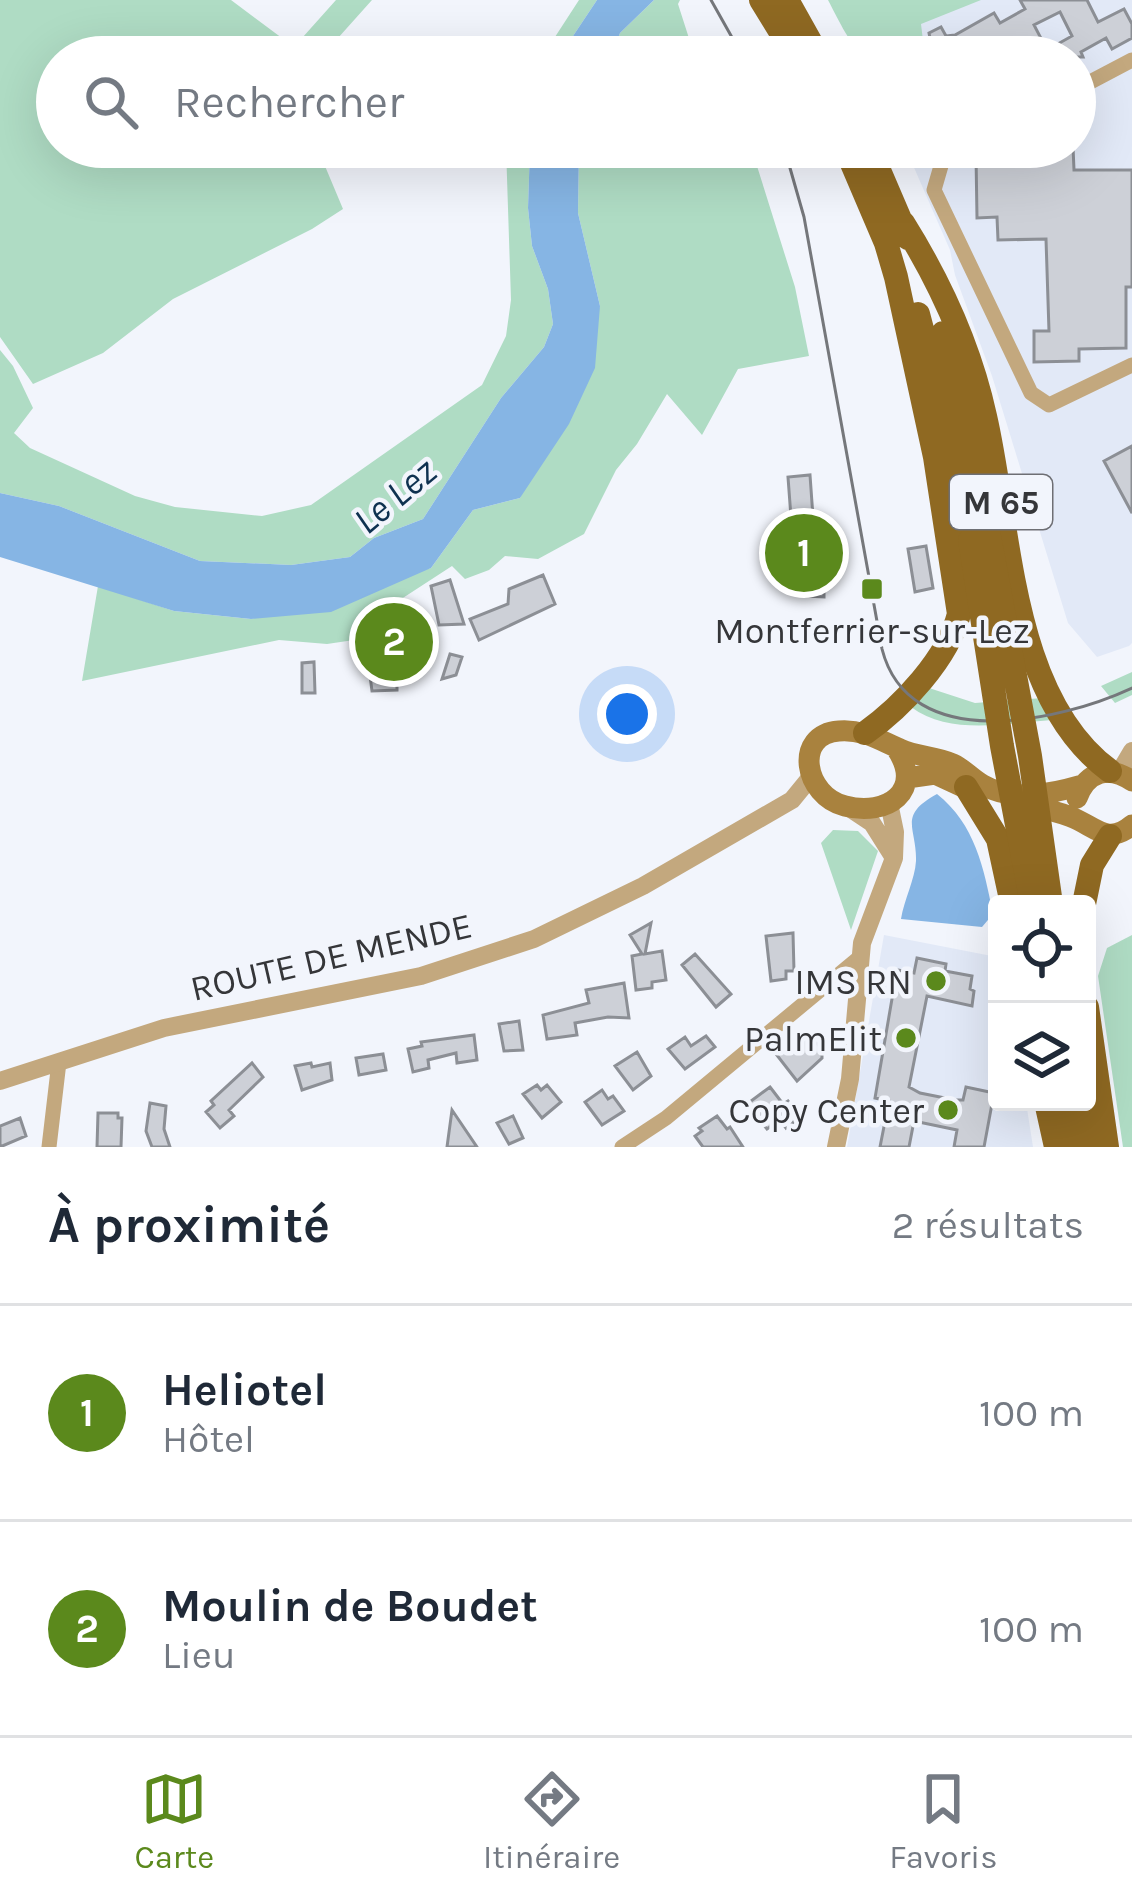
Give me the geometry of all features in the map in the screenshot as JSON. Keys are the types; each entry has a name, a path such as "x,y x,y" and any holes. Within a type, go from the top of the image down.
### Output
{"main road":[{"path":"761,0 783,36"},
{"path":"787,0 808,36"},
{"name":"M 65","path":"855,168 896,277 935,457 959,614 955,632 934,661 888,715 865,733"},
{"name":"M 65","path":"856,168 904,268 979,538 1030,756 1050,895"},
{"name":"M 65","path":"878,168 946,341 970,434 1001,746 1030,895"},
{"name":"M 65","path":"903,223 930,266 974,373 1036,667 1078,740 1124,776"},
{"path":"896,748 907,766 907,778 899,796 889,803 867,809 848,807 816,787 810,755 832,731 865,733 896,748 953,764 997,790 1027,795 1082,785 1097,773 1124,776"},
{"path":"907,778 934,774 987,799 1048,808 1082,821 1099,834 1121,831"},
{"path":"1082,785 1077,800 1082,821"},
{"path":"966,788 998,839 1010,895"},
{"path":"1086,895 1092,865 1121,831"},
{"path":"1096,1070 1107,1147"},
{"path":"1048,1111 1057,1147"},
{"path":"1067,1111 1073,1147"},
{"path":"1086,1111 1092,1147"}],"street":[{"path":"1096,79 1132,60"},
{"path":"941,168 934,190 1031,393 1049,405 1132,365"},
{"path":"1124,776 1132,751"},
{"name":"ROUTE DE MENDE","path":"0,1081 164,1028 476,961 577,922 816,787"},
{"path":"836,1147 850,1079 860,957 869,915 894,858 889,803"},
{"path":"848,807 872,823 894,858"},
{"path":"622,1147 666,1118 860,957"},
{"path":"49,1147 59,1062"}],"shaded area":[{"path":"856,0 1132,0 1129,646 1097,657 1068,623 950,250 914,168 1096,168 1096,36 864,36"},
{"path":"884,935 988,955 988,1111 1027,1111 1033,1147 847,1147"}],"green space":[{"path":"0,0 231,0 279,36 36,36 36,168 326,168 343,209 173,299 103,353 33,384 0,337"},
{"path":"336,0 372,0 340,36 304,36"},
{"path":"579,0 597,0 573,36 556,36"},
{"path":"654,0 680,0 688,36 620,33"},
{"path":"828,0 981,0 921,24 922,36 847,35"},
{"path":"507,168 529,168 532,246 548,289 553,324 544,347 501,398 423,519 374,538 350,557 291,565 200,561 59,506 0,493 0,350 33,408 14,433 30,448 135,496 175,507 262,516 311,505 482,385 506,336 511,300"},
{"path":"579,168 758,168 795,287 809,356 738,369 702,435 667,394 616,470 584,534 538,559 505,556 489,570 465,579 452,566 369,620 354,640 327,644 279,640 82,681 98,586 174,611 251,619 431,568 473,510 520,498 600,306 578,213"},
{"path":"1132,672 1132,695 1115,703 1101,686"},
{"path":"929,688 975,703 1043,698 1052,720 979,726 943,722 911,707"},
{"path":"833,830 858,831 878,851 851,930 821,843"},
{"path":"1132,935 1132,1147 1123,1147 1098,976 1107,948"}],"water":[{"path":"597,0 654,0 619,36 573,36"},
{"path":"529,168 579,168 578,213 600,306 595,368 569,424 520,498 473,510 431,568 331,612 251,619 174,611 0,557 0,493 59,506 200,561 291,565 350,557 374,538 423,519 501,398 544,347 553,324 548,289 532,246"},
{"path":"937,794 969,833 988,895 988,920 982,927 901,919 916,861 913,816"}],"building":[{"path":"1020,0 1087,0 1098,22 1124,9 1132,24 1132,38 1112,49 1106,38 1096,44 1096,36 1072,36 1060,12 1034,25 1040,36 946,36 994,13 1000,23 1025,9"},
{"path":"941,27 946,36 930,36 929,33"},
{"path":"976,168 1132,170 1132,287 1126,287 1126,348 1079,349 1079,361 1034,362 1034,331 1049,331 1046,239 998,240 997,217 977,218"},
{"path":"1132,446 1132,513 1104,461"},
{"path":"810,475 815,545 824,546 824,553 839,553 839,569 824,569 824,597 806,596 805,578 783,578 782,551 789,551 793,544 788,477"},
{"path":"926,546 933,588 915,592 908,549"},
{"path":"543,575 555,604 479,640 470,619 508,604 509,589"},
{"path":"450,580 464,624 439,625 431,586"},
{"path":"404,623 409,682 397,683 397,690 372,691 368,661 383,660 381,624"},
{"path":"450,654 462,657 456,675 442,679"},
{"path":"314,662 315,693 302,693 302,663"},
{"path":"651,923 645,954 662,951 666,980 636,990 632,956 642,954 630,935"},
{"path":"793,933 794,971 786,971 786,979 771,981 766,936"},
{"path":"695,954 731,994 716,1007 682,965"},
{"path":"917,958 946,964 945,971 972,976 972,1006 927,996 909,1087 955,1100 963,1100 966,1087 988,1092 991,1111 984,1147 954,1147 957,1130 914,1121 909,1147 880,1147 889,1101 875,1098 893,993 898,970 914,973"},
{"path":"624,983 629,1018 575,1023 577,1035 547,1039 543,1015 589,1003 586,990"},
{"path":"519,1021 523,1050 504,1051 499,1024"},
{"path":"805,1031 822,1049 822,1058 797,1081 776,1054"},
{"path":"474,1035 477,1060 457,1063 456,1053 428,1060 429,1068 413,1072 408,1049 422,1046 421,1042"},
{"path":"706,1036 715,1047 685,1069 668,1049 685,1037 691,1046"},
{"path":"637,1052 651,1076 633,1090 615,1066"},
{"path":"383,1054 386,1070 359,1075 356,1058"},
{"path":"252,1063 263,1077 229,1110 234,1116 220,1128 206,1112 214,1105 211,1101"},
{"path":"311,1063 312,1067 330,1063 332,1080 302,1090 295,1066"},
{"path":"537,1085 541,1090 547,1085 561,1102 542,1118 523,1094"},
{"path":"770,1087 800,1117 786,1128 780,1120 767,1129 747,1104"},
{"path":"602,1090 624,1111 602,1125 585,1102"},
{"path":"150,1103 166,1106 164,1129 170,1147 152,1147 146,1131"},
{"path":"452,1110 477,1147 447,1147"},
{"path":"98,1113 118,1113 122,1118 121,1147 97,1147"},
{"path":"513,1116 523,1138 509,1144 497,1123"},
{"path":"717,1116 743,1147 703,1147 695,1136"},
{"path":"20,1118 26,1136 0,1147 0,1126"}],"tram line":[{"path":"711,0 731,36"},
{"path":"790,168 804,217 882,649 898,683 922,705 954,717 990,721 1066,711 1132,688"}],"place":[{"name":"Heliotel","path":"804,553"},
{"name":"Montferrier-sur-Lez","path":"872,589"},
{"name":"Moulin de Boudet","path":"394,642"},
{"name":"IMS RN","path":"936,981"},
{"name":"PalmElit","path":"906,1038"},
{"name":"Copy Center","path":"948,1110"}],"water label":[{"name":"Le Lez","path":"394,495"}]}
